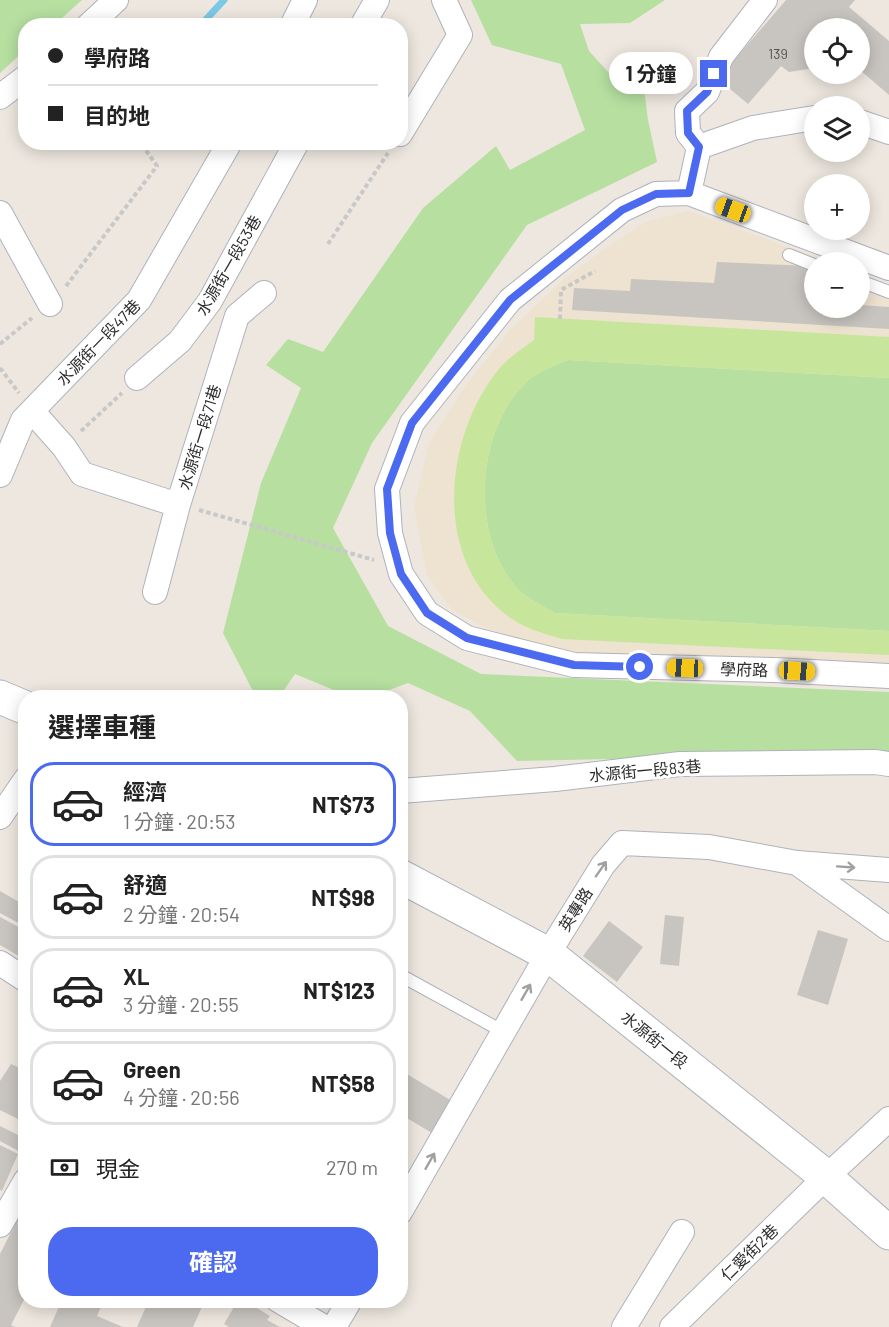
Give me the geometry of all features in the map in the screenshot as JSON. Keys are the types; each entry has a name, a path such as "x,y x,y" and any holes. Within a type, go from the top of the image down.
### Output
{"street":[{"path":"99,18 116,0"},
{"path":"296,18 305,0"},
{"path":"366,18 376,0"},
{"path":"408,121 460,35 444,0"},
{"path":"699,147 688,133 687,111 707,92 721,57 765,0"},
{"path":"0,98 18,83"},
{"path":"699,147 753,129 804,120"},
{"path":"870,126 889,132"},
{"path":"689,193 699,147"},
{"name":"水源街一段47巷","path":"0,475 23,420 139,300 225,150"},
{"name":"水源街一段53巷","path":"137,378 180,341 210,301 293,150"},
{"name":"學府路","path":"889,268 689,193 656,194 622,210 510,300 412,423 387,489 390,533 401,574 427,613 467,638 574,665 774,670 889,676"},
{"path":"0,213 50,304"},
{"path":"210,301 237,316 264,293"},
{"name":"水源街一段71巷","path":"155,592 178,504 237,316"},
{"path":"32,411 64,447 82,474 178,504"},
{"path":"0,697 18,705"},
{"name":"水源街一段83巷","path":"408,790 555,779 680,764 875,762 889,764"},
{"path":"0,817 18,791"},
{"name":"英專路","path":"408,1194 548,954 603,866 622,843 709,847 797,863 889,870"},
{"path":"797,863 889,929"},
{"name":"水源街一段","path":"408,880 548,954 826,1177 889,1233"},
{"path":"0,963 18,975"},
{"name":"仁愛街2巷","path":"672,1327 889,1119"},
{"path":"1,1221 18,1193"},
{"path":"624,1327 682,1232"},
{"path":"292,1308 324,1327"},
{"path":"334,1327 345,1308"}],"lane":[{"path":"789,255 804,261"},
{"path":"870,285 889,292"},
{"path":"408,979 504,1032"}],"path":[{"path":"0,344 50,304 79,270 157,166 146,150"},
{"path":"328,243 390,150"},
{"path":"560,319 561,290 595,271"},
{"path":"0,368 32,411"},
{"path":"64,447 137,378"},
{"path":"178,504 378,561 405,580"}],"shaded area":[{"path":"688,211 804,252 804,318 870,318 870,277 889,285 889,667 558,651 486,628 452,610 427,575 414,507 429,443 466,385 510,330 564,279 645,222"}],"green space":[{"path":"0,0 82,0 62,18 18,18 18,56 0,73"},
{"path":"471,0 665,0 630,23 580,24 589,51 610,74 643,81 657,162 527,225 372,443 333,528 388,626 481,674 889,692 889,753 517,761 470,711 408,683 389,690 334,690 295,674 284,690 252,690 223,633 261,483 301,388 266,365 288,339 323,352 423,208 496,146 510,170 585,130 561,64 492,45"},
{"path":"535,317 889,337 889,378 568,360 531,378 512,399 498,424 489,452 485,483 486,513 492,542 503,569 520,591 555,613 889,631 889,655 562,639 518,623 486,595 468,566 458,534 454,499 457,463 466,429 480,397 499,369 534,340"},
{"path":"568,360 889,378 889,631 555,613 520,591 503,569 492,542 486,513 485,483 489,452 498,424 512,399 531,378"}],"building":[{"path":"786,0 855,0 849,7 862,18 804,18 804,70 789,72 781,66 748,104 718,79"},
{"path":"870,25 889,41 889,95 870,79"},
{"path":"717,262 804,266 804,318 870,318 870,306 889,307 889,329 572,310 574,288 630,291 631,279 714,283"},
{"path":"0,891 18,901 18,923 0,913"},
{"path":"665,915 684,917 679,966 660,964"},
{"path":"0,917 18,927 18,956 0,945"},
{"path":"609,921 643,947 617,982 583,956"},
{"path":"818,930 848,939 828,1005 797,995"},
{"path":"11,1064 18,1067 18,1119 0,1110 0,1081"},
{"path":"408,1075 452,1101 432,1133 408,1119"},
{"path":"0,1126 18,1135 18,1151 0,1141"},
{"path":"0,1145 18,1154 2,1191 0,1190"},
{"path":"18,1219 20,1308 11,1325 15,1327 0,1327 0,1254"},
{"path":"58,1308 100,1308 97,1316 123,1327 50,1327"},
{"path":"145,1308 201,1308 193,1327 137,1327"},
{"path":"233,1308 257,1308 270,1316 267,1320 280,1327 229,1327 224,1324"}],"waterway":[{"path":"207,18 224,0"}],"route":[{"path":"640,667 574,665 467,638 427,613 401,574 390,533 387,489 412,423 510,300 622,210 656,194 689,193 699,147 688,133 687,111 707,92 714,74"}]}
